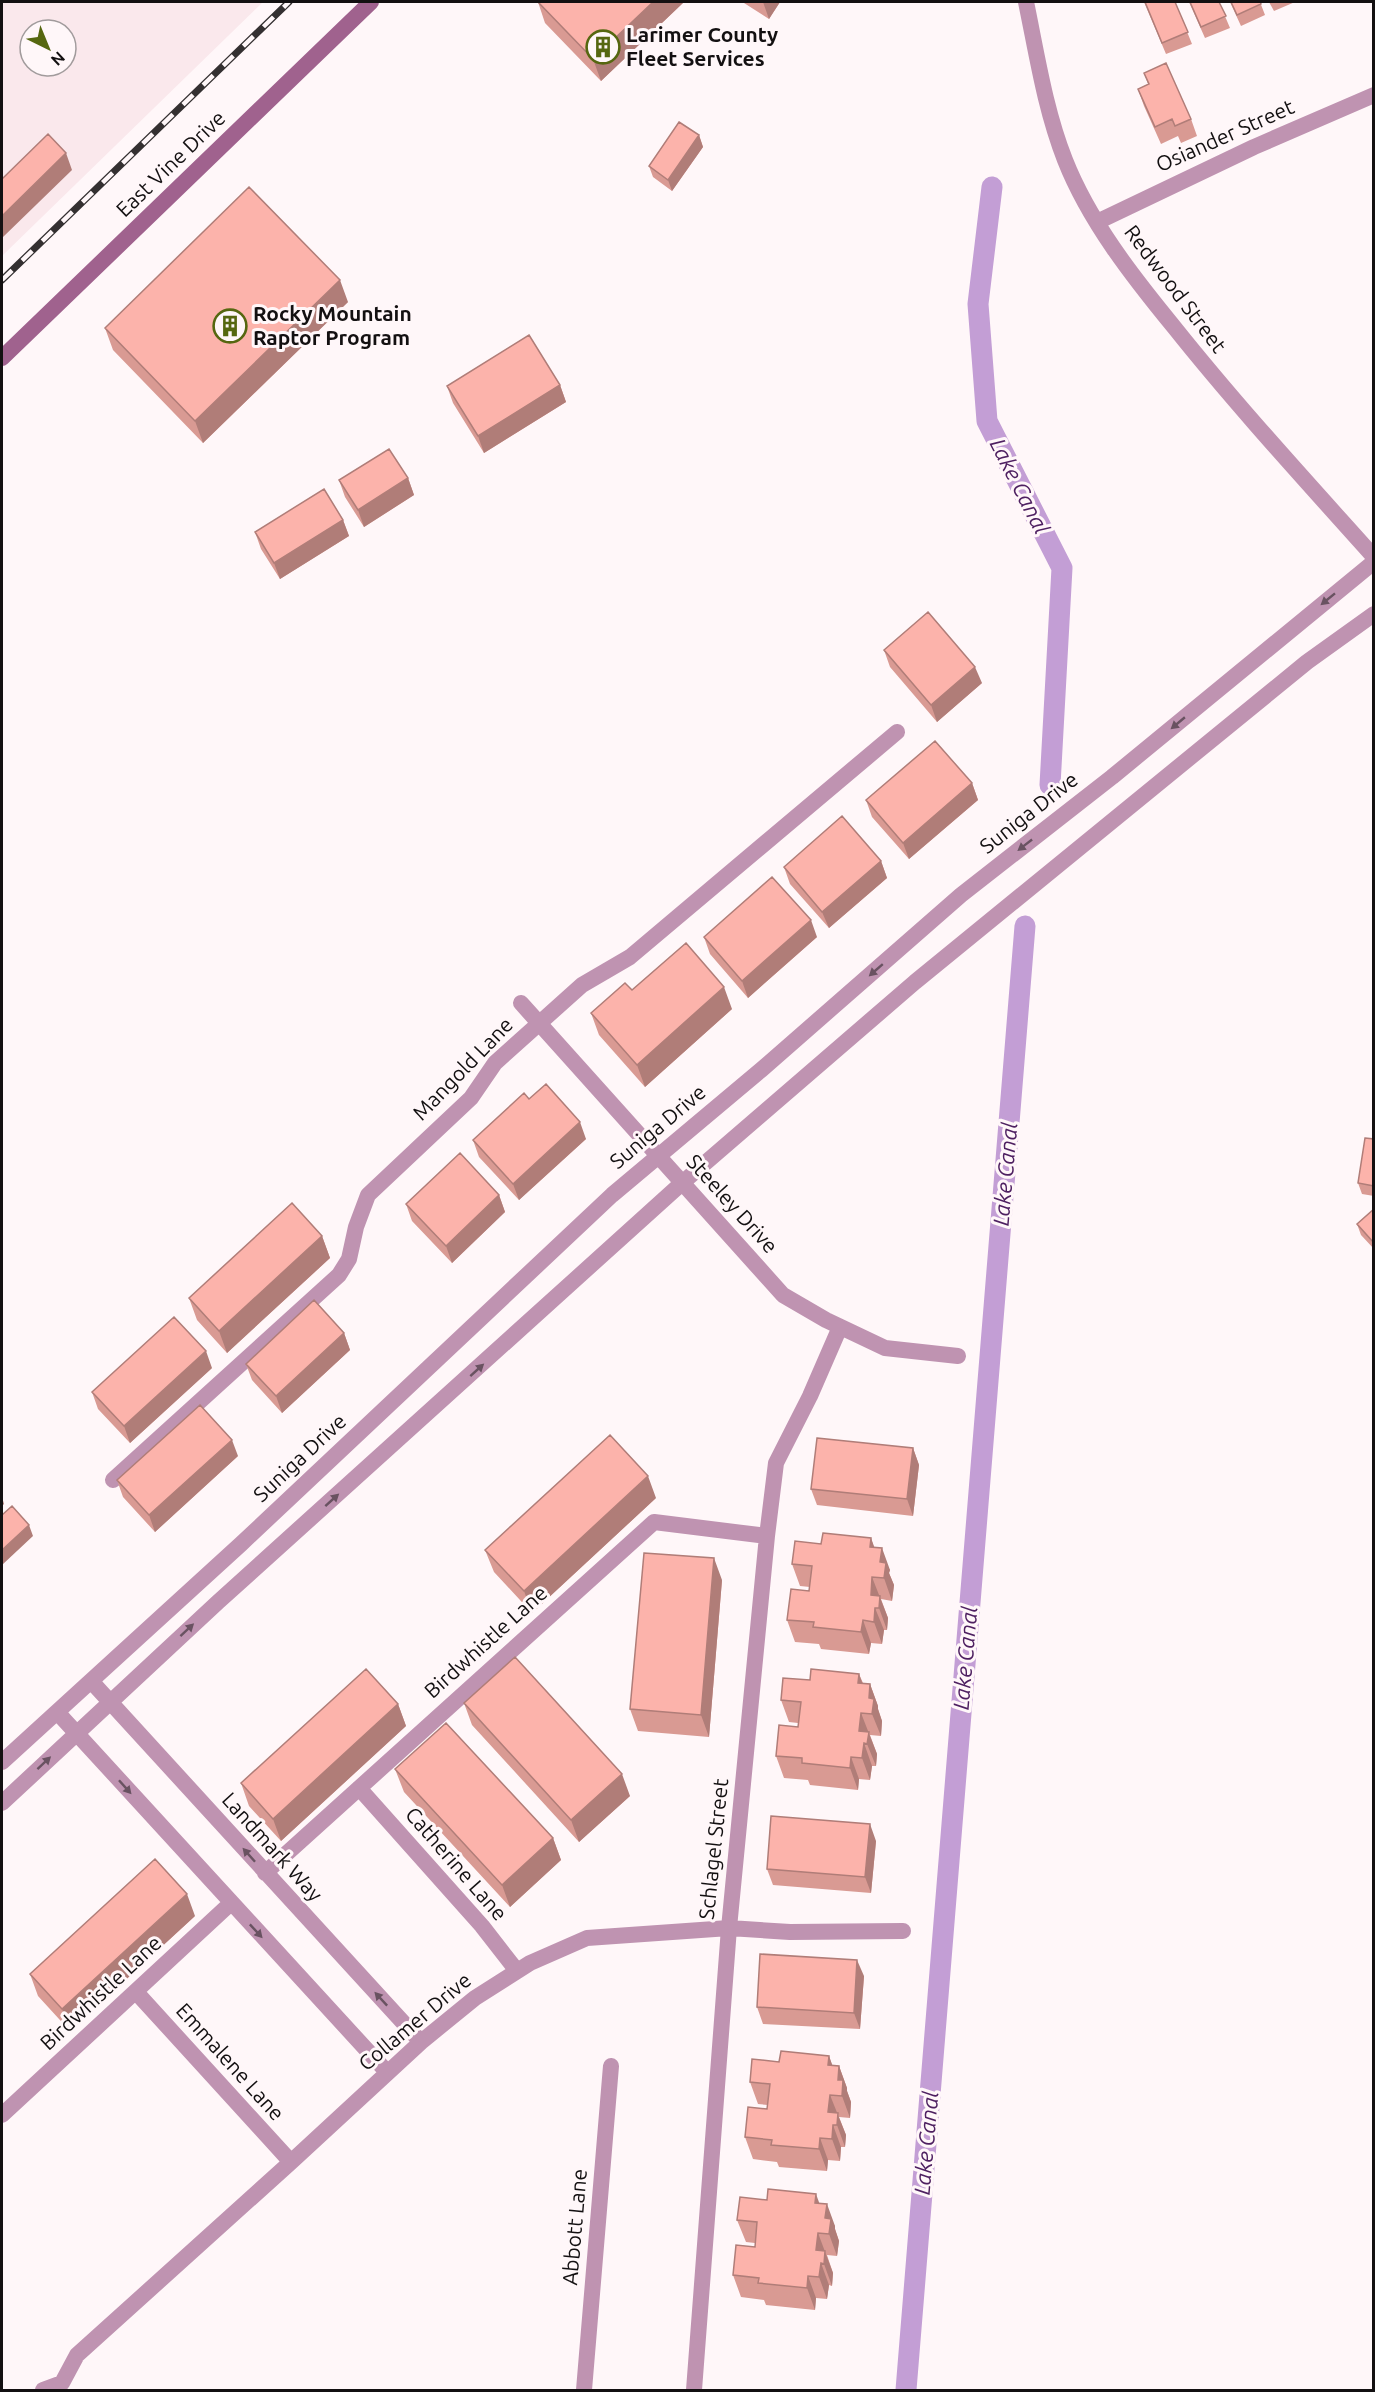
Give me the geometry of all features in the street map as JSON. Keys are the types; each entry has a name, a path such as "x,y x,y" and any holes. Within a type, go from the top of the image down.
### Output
{"main road":[{"name":"East Vine Drive","path":"2,358 371,2"}],"street":[{"name":"Redwood Street","path":"1026,2 1047,103 1066,161 1097,222 1147,294 1208,370 1374,557"},
{"name":"Osiander Street","path":"1097,222 1254,147 1374,95"},
{"name":"Suniga Drive","path":"2,1762 612,1195 761,1070 961,895 1112,777 1374,562"},
{"path":"2,1803 110,1702 682,1183 915,982 1307,662 1374,614"},
{"name":"Mangold Lane","path":"113,1480 339,1275 350,1259 356,1227 368,1195 471,1098 495,1063 582,985 630,957 897,732"},
{"name":"Steeley Drive","path":"521,1003 783,1295 840,1327 885,1348 958,1356"},
{"name":"Schlagel Street","path":"694,2391 729,1928 767,1536 777,1463 840,1327"},
{"name":"Birdwhistle Lane","path":"265,1873 654,1522 767,1536"},
{"name":"Landmark Way","path":"91,1681 421,2042"},
{"path":"57,1712 387,2072"},
{"name":"Catherine Lane","path":"359,1788 482,1926 517,1971"},
{"name":"Birdwhistle Lane","path":"2,2115 231,1903"},
{"name":"Collamer Drive","path":"63,2387 77,2355 421,2042 475,1998 517,1971 587,1938 729,1928 790,1932 903,1931"},
{"name":"Emmalene Lane","path":"136,1992 291,2162"},
{"name":"Abbott Lane","path":"584,2391 611,2066"},
{"path":"43,2391 63,2387"}],"shaded area":[{"path":"2,2 263,2 2,256"}],"building":[{"path":"538,2 653,2 593,59"},
{"path":"1145,2 1175,2 1188,32 1162,43"},
{"path":"1190,2 1219,2 1226,16 1201,27"},
{"path":"1231,2 1260,2 1261,4 1237,15"},
{"path":"1166,63 1191,119 1175,126 1172,119 1155,127 1138,89 1149,84 1144,73"},
{"path":"679,122 699,135 668,180 649,166"},
{"path":"48,134 66,153 2,216 2,179"},
{"name":"Rocky Mountain Raptor Program","path":"249,187 340,280 195,421 105,328"},
{"path":"529,335 560,385 478,436 447,386"},
{"path":"389,449 408,478 358,510 339,480"},
{"path":"324,489 343,520 274,563 255,532"},
{"path":"928,612 975,667 931,705 884,650"},
{"path":"935,741 972,783 903,843 866,800"},
{"path":"842,816 881,861 822,912 784,867"},
{"path":"772,877 811,920 742,981 704,937"},
{"path":"686,943 724,987 637,1065 591,1013 625,983 632,990"},
{"path":"546,1084 580,1122 513,1184 473,1140 524,1093 529,1099"},
{"path":"1365,1138 1374,1139 1374,1186 1358,1183"},
{"path":"460,1153 499,1195 446,1246 406,1204"},
{"path":"292,1203 322,1236 219,1331 189,1298"},
{"path":"1374,1209 1374,1243 1357,1224"},
{"path":"314,1300 344,1333 276,1396 246,1364"},
{"path":"174,1317 206,1351 124,1426 92,1392"},
{"path":"200,1405 232,1440 149,1515 117,1480"},
{"path":"610,1435 648,1476 524,1591 485,1550"},
{"path":"817,1438 913,1448 907,1499 811,1489"},
{"path":"12,1506 29,1525 2,1550 2,1515"},
{"path":"823,1533 871,1538 870,1547 882,1548 880,1562 886,1563 884,1578 872,1577 871,1595 880,1596 879,1608 875,1608 874,1622 863,1620 861,1632 813,1627 814,1622 787,1620 791,1589 809,1591 812,1566 792,1564 795,1541 821,1544"},
{"path":"644,1553 714,1558 701,1715 630,1709"},
{"path":"515,1657 622,1774 571,1820 464,1703"},
{"path":"366,1669 398,1704 273,1819 241,1783"},
{"path":"811,1669 859,1674 858,1683 870,1684 869,1698 874,1699 872,1714 861,1713 859,1731 869,1732 867,1744 864,1743 862,1758 851,1757 850,1768 802,1763 802,1758 776,1756 779,1725 798,1727 801,1702 781,1700 783,1678 810,1680"},
{"path":"446,1723 553,1838 502,1885 395,1769"},
{"path":"771,1816 870,1824 865,1877 767,1869"},
{"path":"155,1859 187,1894 62,2009 30,1974"},
{"path":"760,1954 857,1960 854,2013 757,2007"},
{"path":"781,2051 829,2056 828,2065 839,2066 838,2080 843,2080 842,2096 830,2095 828,2112 838,2113 837,2125 833,2125 832,2139 820,2138 819,2149 771,2145 772,2140 745,2137 748,2107 767,2109 770,2084 750,2082 752,2059 779,2062"},
{"path":"768,2189 816,2194 815,2203 827,2204 825,2218 831,2219 829,2234 818,2233 816,2250 825,2251 824,2264 821,2263 819,2277 808,2276 807,2288 758,2283 759,2278 733,2275 736,2245 755,2247 757,2222 737,2220 740,2197 767,2200"}],"waterway":[{"name":"Lake Canal","path":"992,187 978,304 987,421 1062,568 1050,785"},
{"name":"Lake Canal","path":"906,2390 1025,926"}],"railway":[{"path":"2,280 289,2"}],"place":[{"name":"Larimer County Fleet Services","path":"603,47"},
{"name":"Rocky Mountain Raptor Program","path":"230,326"}]}
